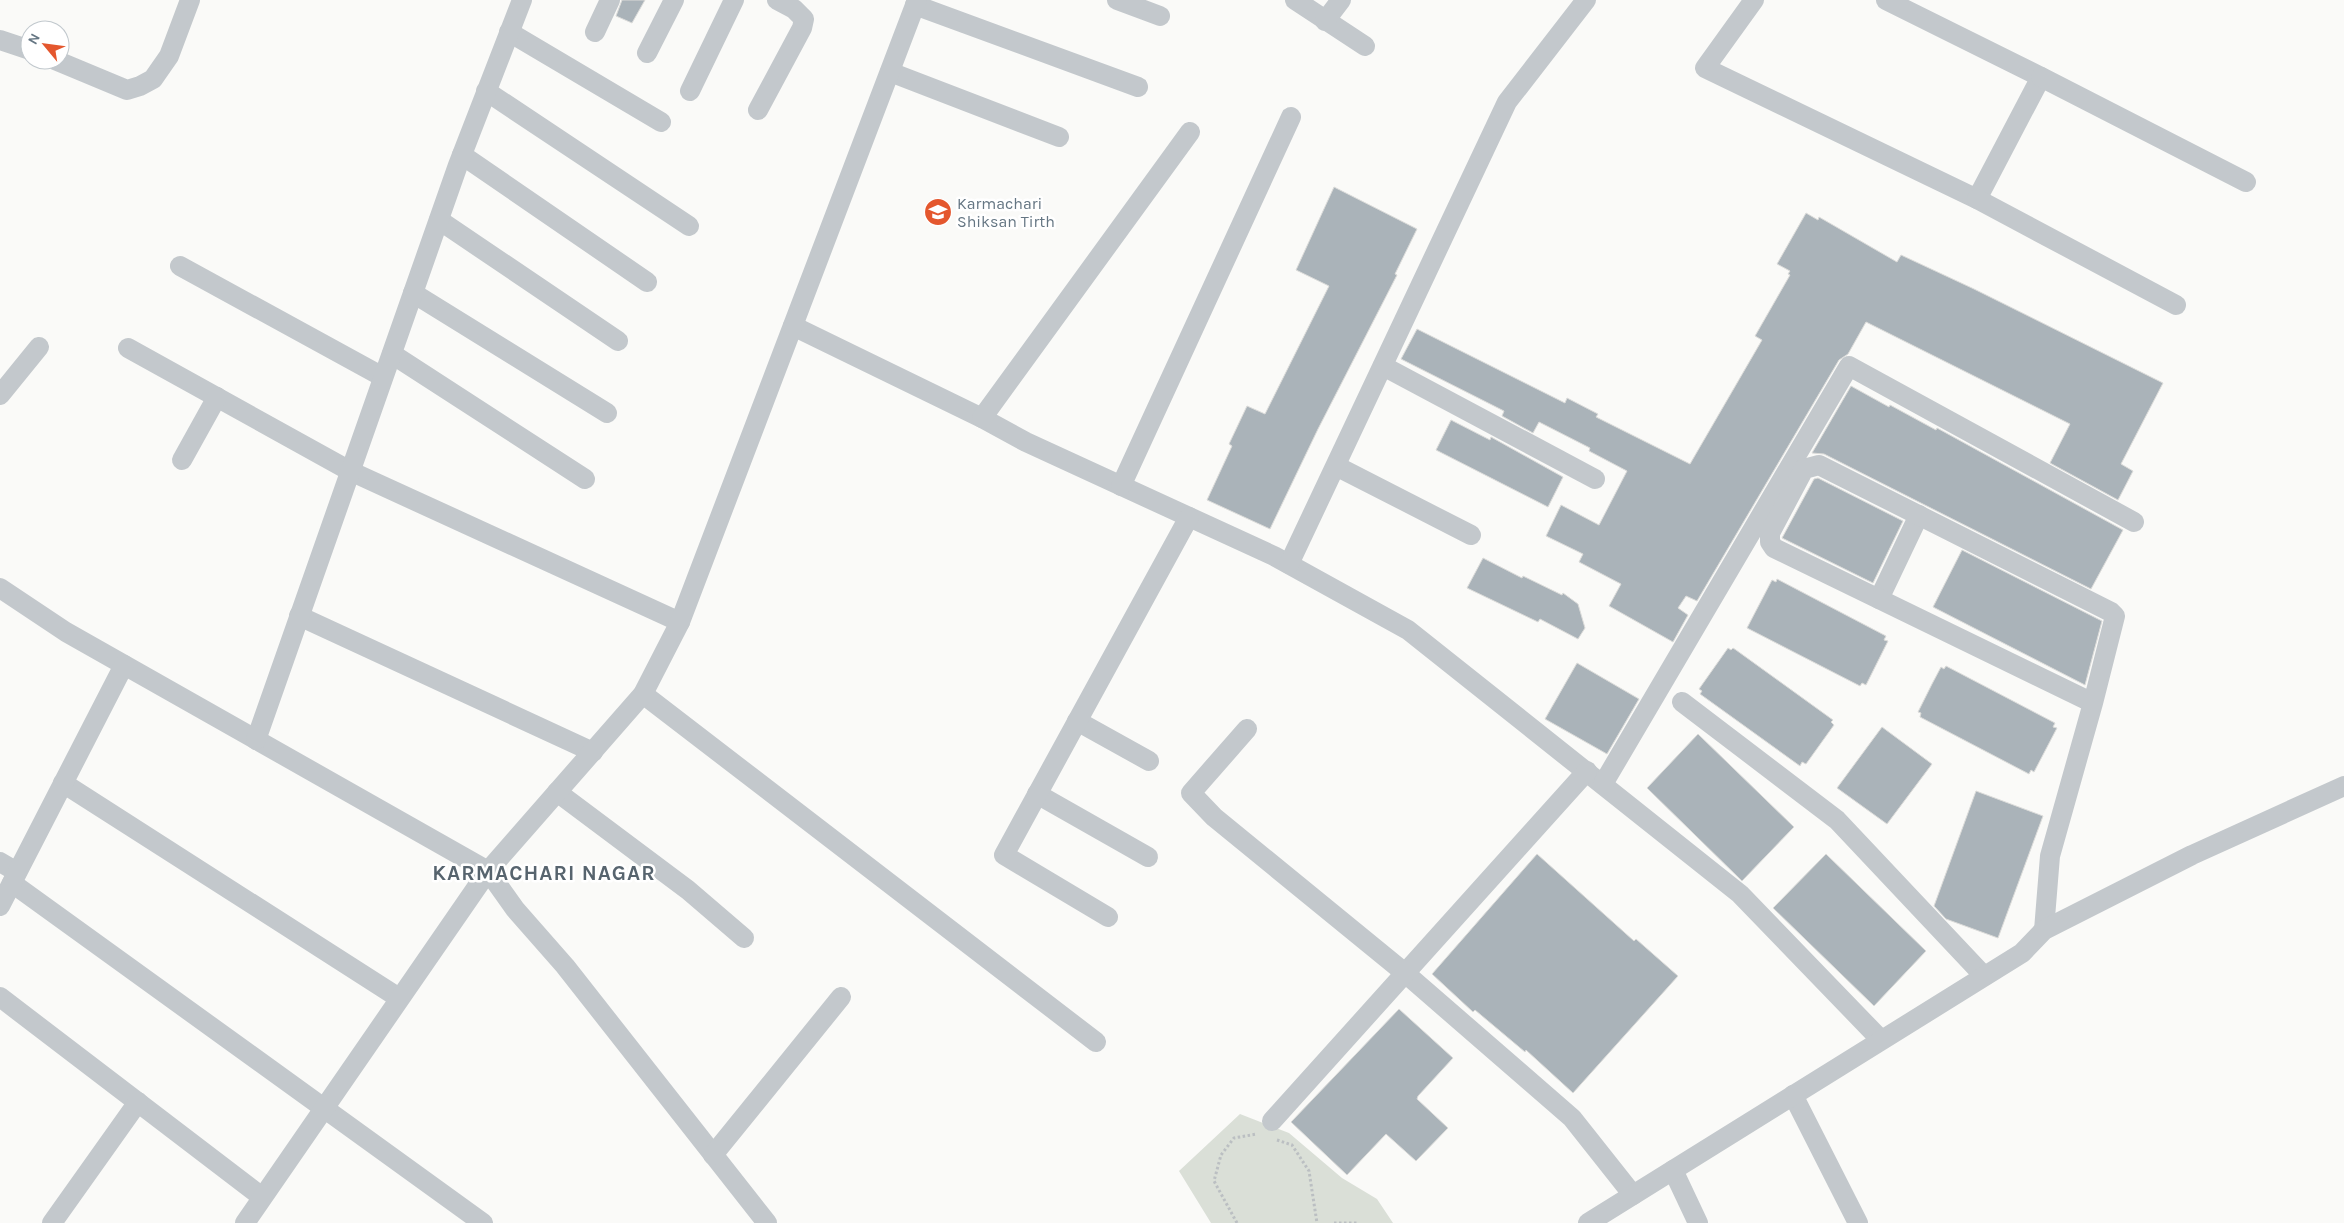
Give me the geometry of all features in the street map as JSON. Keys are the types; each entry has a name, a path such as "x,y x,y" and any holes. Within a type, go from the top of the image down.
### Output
{"street":[{"path":"70,66 127,90 153,79 169,56 190,0"},
{"path":"256,740 438,220 522,0"},
{"path":"595,32 610,0"},
{"path":"647,53 674,0"},
{"path":"690,91 734,0"},
{"path":"758,110 802,28 804,19 794,10 777,0"},
{"path":"1116,0 1160,16"},
{"path":"1295,0 1365,46"},
{"path":"1325,21 1341,0"},
{"path":"1289,564 1507,102 1586,0"},
{"path":"1754,0 1705,68 1977,199 2176,305"},
{"path":"1886,0 2246,182"},
{"path":"245,1223 488,872 643,694 680,622 916,3 1138,86"},
{"path":"509,32 662,122"},
{"path":"0,40 20,47"},
{"path":"890,72 1060,137"},
{"path":"1977,199 2041,77"},
{"path":"486,91 689,226"},
{"path":"1121,486 1291,117"},
{"path":"982,418 1190,132"},
{"path":"462,155 647,282"},
{"path":"438,220 618,341"},
{"path":"180,266 383,377"},
{"path":"413,292 607,413"},
{"path":"793,326 982,418 1026,442 1289,564 1408,630 1740,894 1881,1040"},
{"path":"0,394 39,347"},
{"path":"128,348 350,471 680,622"},
{"path":"392,354 584,479"},
{"path":"1383,366 1595,480"},
{"path":"1603,784 1849,366 2134,522"},
{"path":"182,460 217,398"},
{"path":"2044,930 2050,856 2093,703 2115,616 2111,612 1818,465 1811,465 1804,469 1770,533 1770,542 1774,548 2093,703"},
{"path":"1336,466 1471,535"},
{"path":"1879,598 1920,515"},
{"path":"1108,917 1004,855 1190,518"},
{"path":"0,588 66,632 488,872 515,908 565,966 767,1223"},
{"path":"300,616 592,752"},
{"path":"0,906 124,665"},
{"path":"643,694 1096,1042"},
{"path":"1682,702 1837,820 1984,976"},
{"path":"1077,721 1150,761"},
{"path":"1247,729 1191,793 1214,817 1405,973 1572,1118 1633,1194"},
{"path":"1267,1130 1587,771"},
{"path":"63,783 400,998"},
{"path":"1588,1223 2022,953 2044,930 2192,855 2344,786"},
{"path":"557,792 688,890 744,938"},
{"path":"1037,794 1148,857"},
{"path":"0,862 15,877 323,1108 484,1223"},
{"path":"0,997 262,1196"},
{"path":"713,1155 841,997"},
{"path":"1793,1095 1858,1223"},
{"path":"52,1223 138,1102"},
{"path":"1673,1170 1698,1223"}],"path":[{"path":"1237,1223 1214,1180 1221,1155 1234,1138 1267,1130 1292,1145 1309,1171 1316,1223"},
{"path":"1334,1223 1357,1223"}],"shaded area":[{"path":"1240,1114 1289,1133 1342,1178 1377,1199 1393,1223 1211,1223 1179,1171"}],"building":[{"path":"622,0 645,0 632,23 616,16"},
{"path":"1334,187 1417,229 1395,274 1397,275 1318,429 1270,529 1207,500 1232,446 1229,444 1247,406 1265,414 1329,286 1296,270"},
{"path":"1806,213 1818,220 1819,217 1897,262 1901,255 2163,383 2121,464 2133,471 2118,500 2050,463 2070,424 1866,322 1848,354 1839,360 1697,601 1686,596 1678,608 1688,615 1673,642 1609,606 1621,584 1579,562 1583,554 1546,536 1561,505 1599,525 1627,471 1589,451 1590,448 1539,422 1533,433 1502,416 1504,411 1401,359 1417,329 1565,403 1567,398 1598,414 1596,417 1690,464 1762,340 1755,336 1790,275 1788,274 1790,271 1777,264"},
{"path":"1851,386 1936,430 1937,428 2123,530 2091,589 1824,454 1812,453"},
{"path":"1451,420 1490,440 1491,437 1563,477 1548,507 1436,450"},
{"path":"1818,478 1903,521 1873,583 1782,538 1814,479"},
{"path":"1962,550 2102,621 2085,685 1933,607"},
{"path":"1483,558 1522,578 1523,576 1562,595 1563,593 1578,604 1585,628 1578,639 1540,619 1538,622 1467,588"},
{"path":"1777,579 1886,636 1884,640 1888,641 1866,685 1862,683 1860,686 1747,628 1772,580 1776,582"},
{"path":"1728,648 1736,650 1833,720 1831,722 1834,725 1806,764 1802,762 1800,766 1700,694 1702,691 1699,689"},
{"path":"1577,663 1639,699 1607,754 1545,719"},
{"path":"1946,666 2055,723 2053,727 2057,728 2034,772 2031,770 2029,774 1920,717 1921,713 1918,712 1932,684 1941,667 1944,669"},
{"path":"1882,727 1932,764 1887,824 1837,788"},
{"path":"1698,734 1794,827 1742,881 1647,788"},
{"path":"1976,791 2043,816 1998,938 1946,919 1934,906"},
{"path":"1537,854 1634,941 1636,939 1678,976 1573,1093 1526,1050 1525,1052 1475,1010 1473,1012 1432,974"},
{"path":"1826,854 1926,951 1874,1006 1773,908"},
{"path":"1399,1009 1453,1058 1417,1099 1448,1128 1416,1161 1386,1134 1347,1175 1291,1122"}],"place":[{"name":"Karmachari Shiksan Tirth","path":"938,212"}],"district":[{"name":"KARMACHARI NAGAR","path":"544,873"}]}
